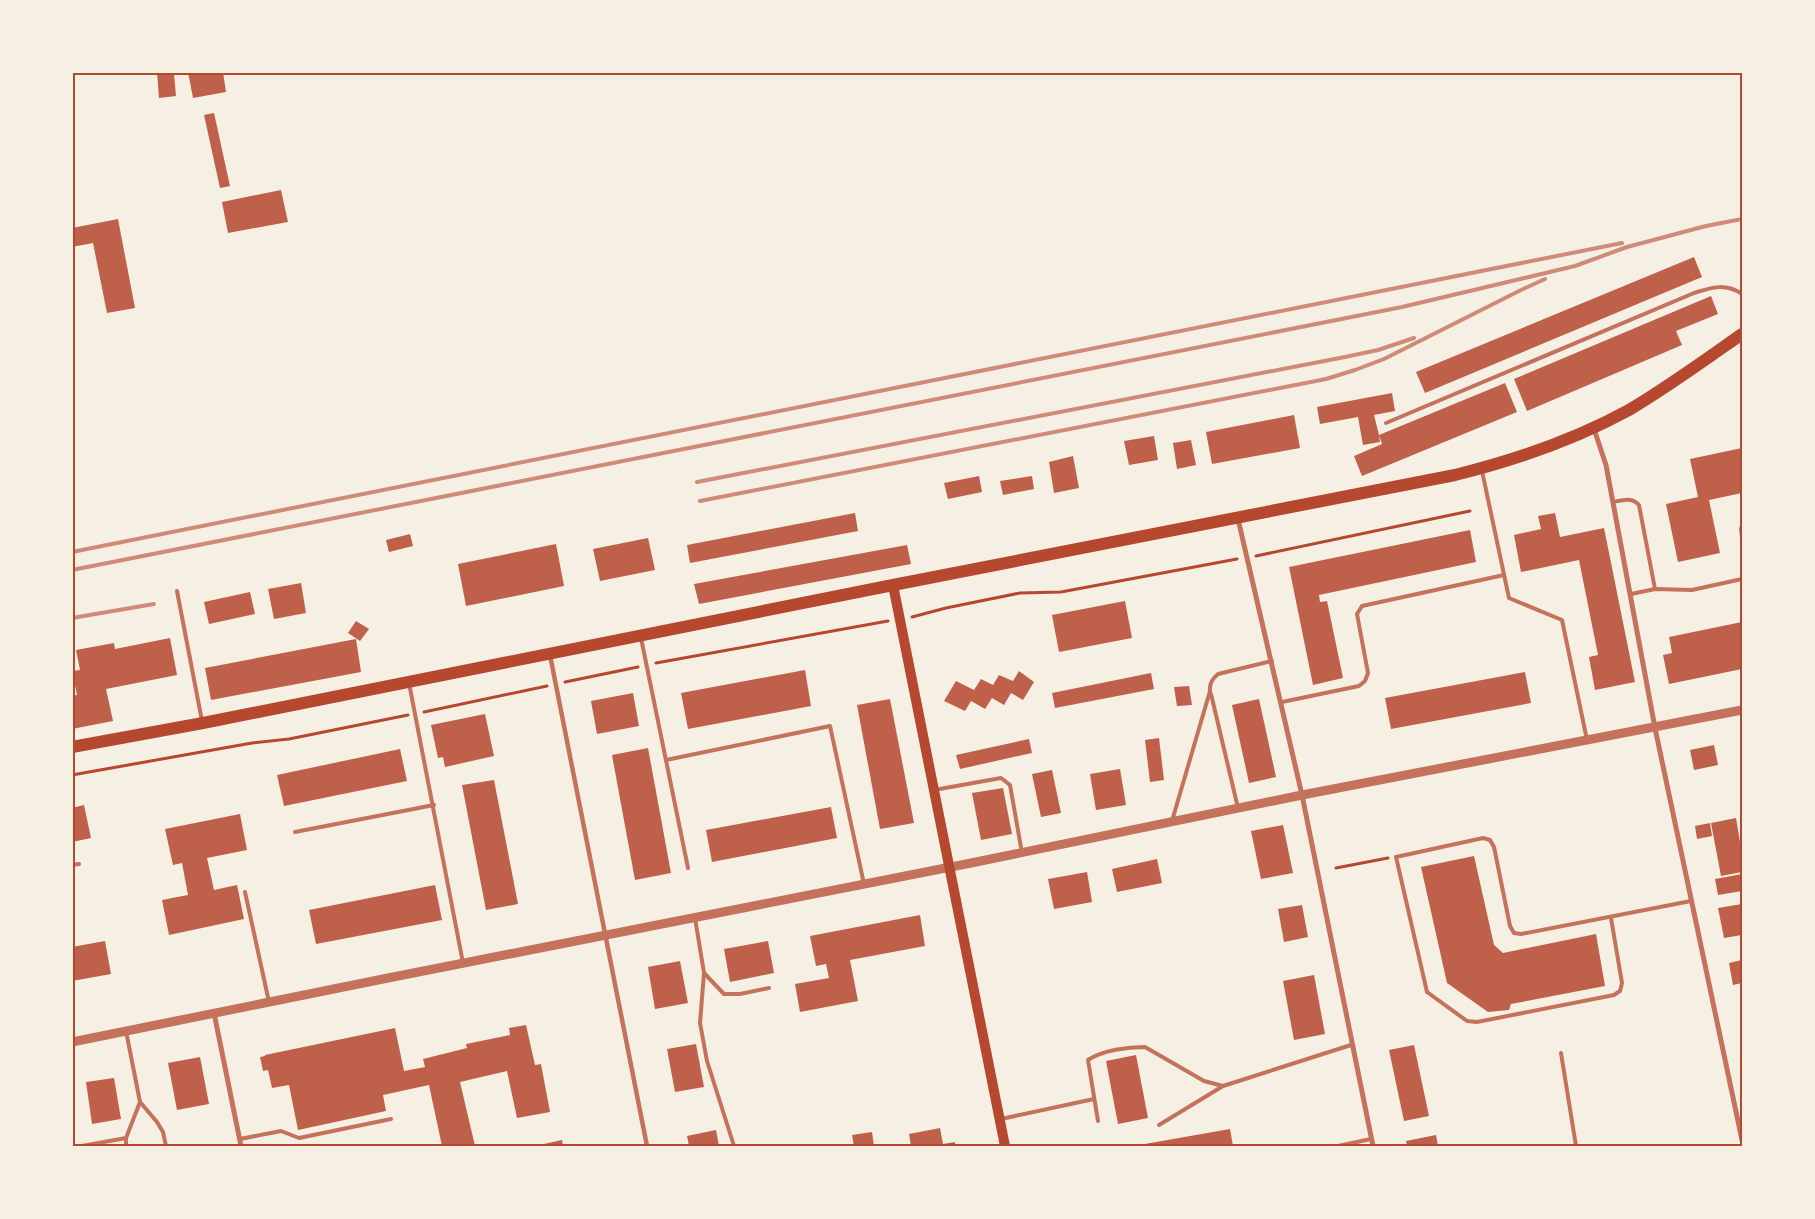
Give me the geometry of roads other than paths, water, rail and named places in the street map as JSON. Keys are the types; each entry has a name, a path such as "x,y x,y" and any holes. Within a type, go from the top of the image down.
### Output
{"main road":[{"path":"72,747 203,723 894,585 1429,482 1532,454 1594,427 1628,410 1657,392 1742,334"},
{"path":"894,585 1005,1146"}],"street":[{"path":"1594,427 1606,465 1655,728 1742,1140"},
{"path":"1238,519 1282,702 1373,1146"},
{"path":"549,653 647,1146"},
{"path":"72,1042 1022,853 1302,795 1742,710"},
{"path":"214,1013 241,1146"}],"lane":[{"path":"1386,422 1694,293 1724,286 1735,289 1742,294"},
{"path":"1481,469 1509,598 1562,620 1587,740"},
{"path":"1613,502 1630,499 1635,500 1639,505 1655,589"},
{"path":"1742,526 1742,537"},
{"path":"1282,702 1359,686 1365,681 1368,673 1357,614 1362,606 1504,576"},
{"path":"1630,594 1655,589 1692,590 1742,579"},
{"path":"177,591 203,723"},
{"path":"641,635 688,868"},
{"path":"1172,822 1213,678 1218,674 1272,661"},
{"path":"409,681 463,963"},
{"path":"1210,691 1238,808"},
{"path":"666,760 830,726 864,884"},
{"path":"934,790 1001,778 1006,780 1010,785 1022,853"},
{"path":"296,832 434,805"},
{"path":"1611,918 1622,984 1620,991 1614,995 1477,1022 1467,1021 1427,992 1396,856 1483,838 1490,840 1494,847 1510,926 1514,933 1521,934 1611,918 1691,901"},
{"path":"72,865 79,864"},
{"path":"245,892 269,1002"},
{"path":"695,918 704,973 700,1023 707,1061 734,1146"},
{"path":"704,973 724,994 740,994 770,988"},
{"path":"126,1031 140,1102 164,1132 166,1146"},
{"path":"1159,1125 1223,1086 1351,1045"},
{"path":"1098,1121 1088,1060 1095,1055 1134,1047 1145,1047 1204,1081 1223,1086"},
{"path":"1561,1054 1576,1146"},
{"path":"1000,1119 1094,1100"},
{"path":"126,1146 126,1138 140,1102"},
{"path":"240,1139 281,1131 299,1138 391,1119"},
{"path":"82,1146 126,1138"},
{"path":"1338,1146 1371,1139"}],"railway":[{"path":"72,570 1402,307 1575,266 1627,247 1706,226 1742,219"},
{"path":"72,552 1622,243"},
{"path":"700,501 1326,379 1384,359 1545,279"},
{"path":"697,482 1345,357 1378,350 1414,338"},
{"path":"72,618 154,604"}]}
